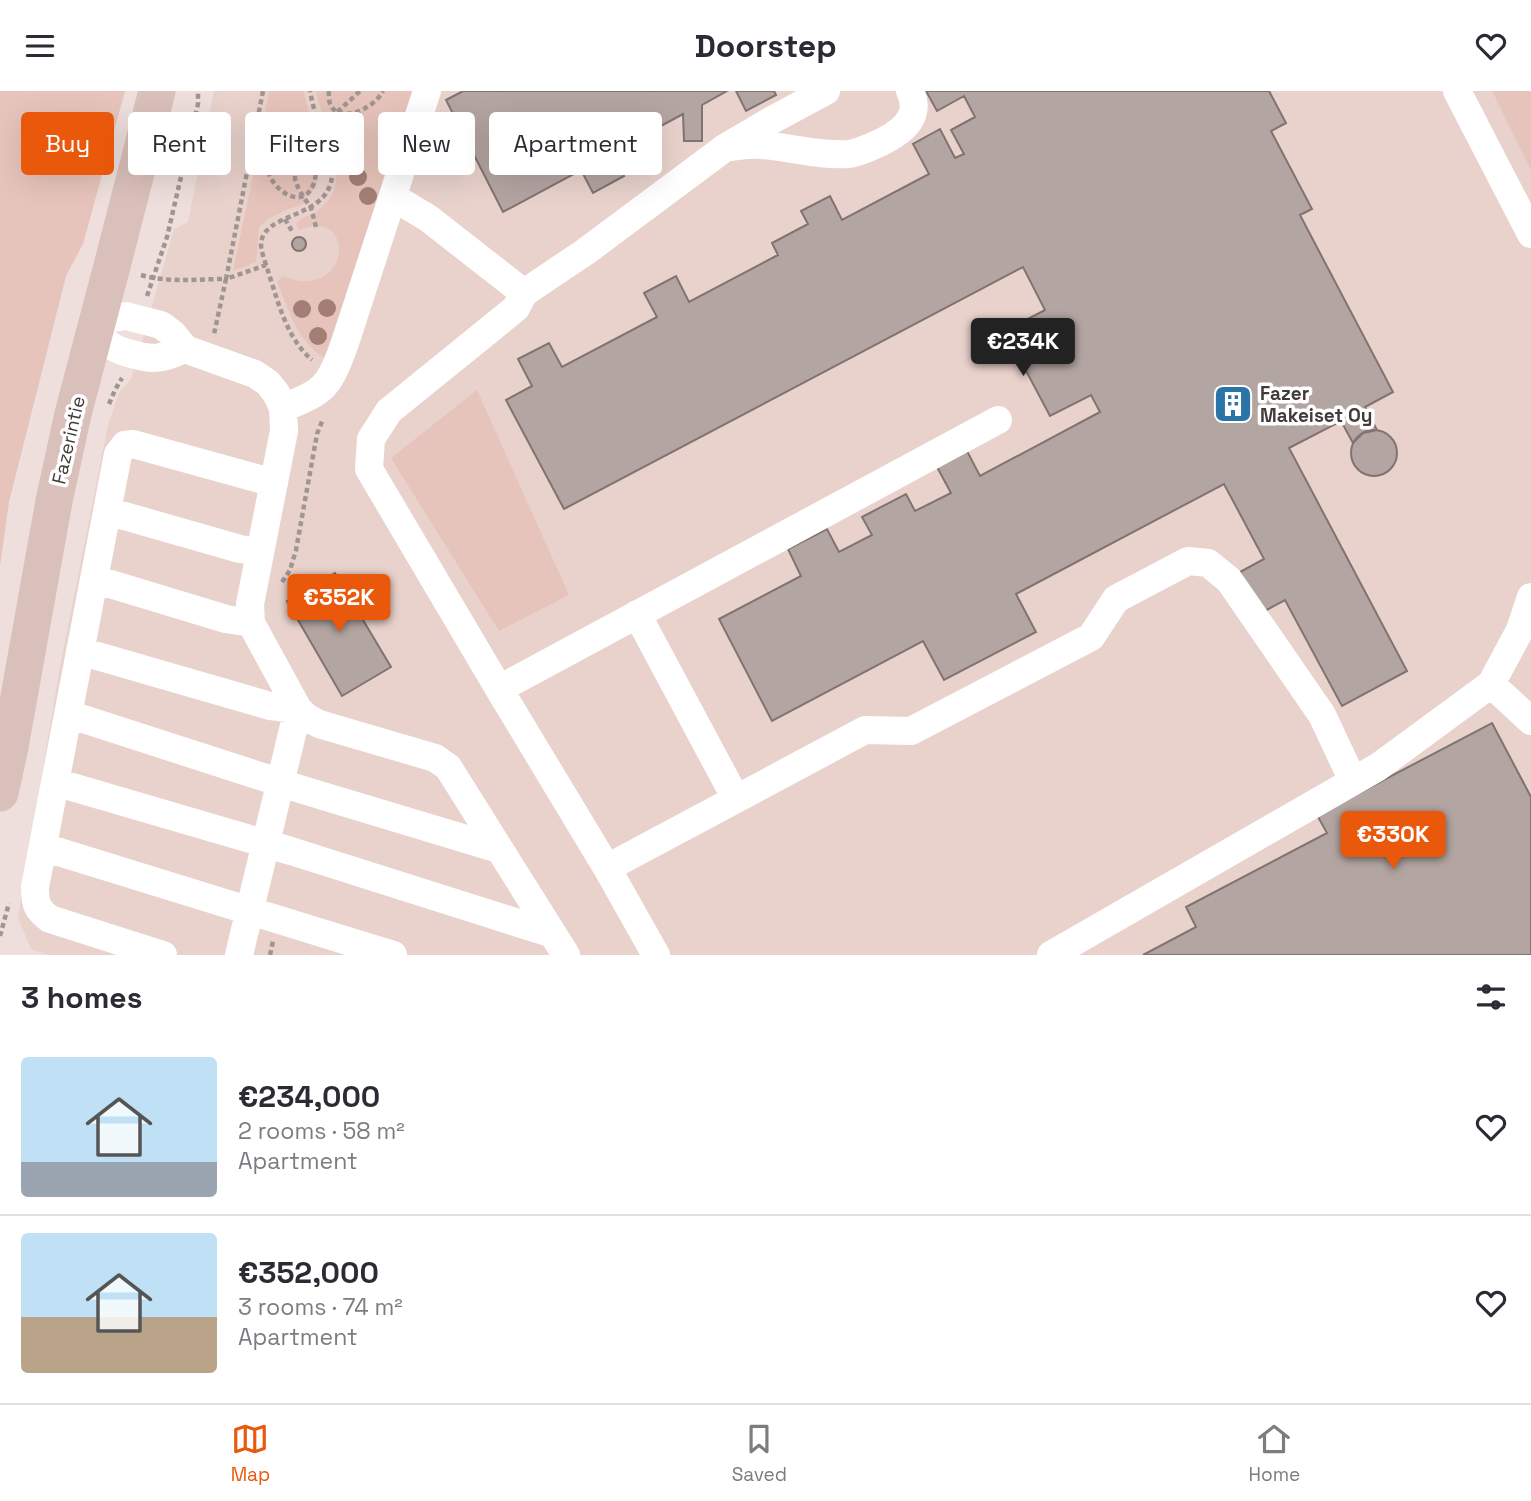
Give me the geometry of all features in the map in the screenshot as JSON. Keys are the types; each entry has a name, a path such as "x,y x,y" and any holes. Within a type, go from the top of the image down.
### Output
{"main road":[{"name":"Fazerintie","path":"0,793 54,501 73,414 157,91"}],"lane":[{"path":"284,408 320,390 334,374 427,91"},
{"path":"656,955 369,469 371,439 389,411 516,308 524,293 585,252 726,147 826,91"},
{"path":"726,147 758,144 827,154 860,151 886,141 910,121 914,108 910,91"},
{"path":"1457,91 1531,234"},
{"path":"393,197 428,218 524,293"},
{"path":"96,327 112,318 126,316 161,325 173,334 185,349 256,374 276,393 284,408 284,431 250,604 251,623 298,709 306,717 318,724 435,758 447,767 559,945"},
{"path":"499,689 998,419"},
{"path":"163,955 50,919 40,912 34,900 118,454 125,445 133,444 274,483"},
{"path":"107,511 240,549 260,552"},
{"path":"607,868 864,730 911,731 1091,638 1116,599 1188,561 1208,563 1229,580 1322,715 1353,781"},
{"path":"94,579 226,619 251,623"},
{"path":"1051,955 1378,767 1491,684 1520,630 1531,597"},
{"path":"637,614 736,799"},
{"path":"80,651 270,706 298,709"},
{"path":"1491,684 1531,721"},
{"path":"239,955 298,709"},
{"path":"68,714 499,849"},
{"path":"55,782 266,844 559,945"},
{"path":"43,847 393,955"}],"path":[{"path":"263,91 226,279 266,265"},
{"path":"310,91 316,112"},
{"path":"330,91 330,102 337,111 351,114 365,110 383,91"},
{"path":"337,111 360,91"},
{"path":"270,175 280,191 292,197 303,196 311,189 316,175"},
{"path":"295,175 311,208 316,227"},
{"path":"332,175 329,189 321,200 311,208 269,228 263,235 261,250 295,341 319,366 334,374"},
{"path":"285,219 293,233"},
{"path":"253,587 275,592 290,570 317,434 323,419 331,411"}],"shaded area":[{"path":"0,91 125,91 114,131 114,112 21,112 21,175 102,175 83,244 66,276 9,502 0,566"},
{"path":"214,91 1492,91 1531,171 1531,955 49,955 31,949 18,918 60,667 108,425 119,393 131,379 174,229 188,222 197,175 231,175 231,112 210,112"},
{"path":"269,91 304,91 308,112 265,112"},
{"path":"316,91 415,91 408,112 378,112 378,175 386,175 324,358 301,334 278,281 283,276 299,281 317,279 329,272 337,261 337,238 329,229 316,226 299,230 296,224 316,212 330,198 337,175 364,175 364,112 322,112"},
{"path":"1492,91 1531,91 1531,171"},
{"path":"253,175 317,175 316,185 304,199 306,203 275,215 259,227 256,262 233,271"},
{"path":"477,390 569,595 499,631 391,458"}],"building":[{"path":"463,91 727,91 702,105 702,141 684,141 683,114 662,125 662,112 489,112 489,175 572,175 503,212 475,157 475,112 452,112 446,100"},
{"path":"736,91 774,91 776,95 746,111"},
{"name":"Fazer Makeiset Oy","path":"926,91 1269,91 1286,123 1271,131 1312,209 1300,215 1393,392 1365,407 1377,430 1363,433 1353,443 1341,421 1289,448 1407,671 1342,706 1285,600 1261,613 1240,572 1264,559 1224,484 1016,594 1036,632 944,680 923,641 772,721 719,619 801,576 788,549 827,529 839,552 872,535 862,517 906,494 915,511 951,493 937,467 967,451 980,476 1100,412 1091,395 1050,416 1005,331 1045,310 1023,267 564,509 506,400 532,386 518,359 549,343 562,367 657,317 644,293 676,276 689,302 778,255 772,243 808,224 801,211 830,196 842,220 929,174 913,144 940,129 955,158 964,154 951,130 975,117 964,96 937,111"},
{"path":"584,175 623,175 624,176 593,193"},
{"path":"299,237 304,239 304,249 299,251 294,249 292,244 294,239"},
{"path":"1374,430 1390,437 1397,453 1390,469 1374,476 1358,469 1351,453 1358,437"},
{"path":"335,573 391,667 342,696 287,601"},
{"path":"1492,723 1531,797 1531,955 1143,955 1196,927 1186,907 1327,833 1317,815"}],"place":[{"name":"Fazer Makeiset Oy","path":"1233,404"}]}
